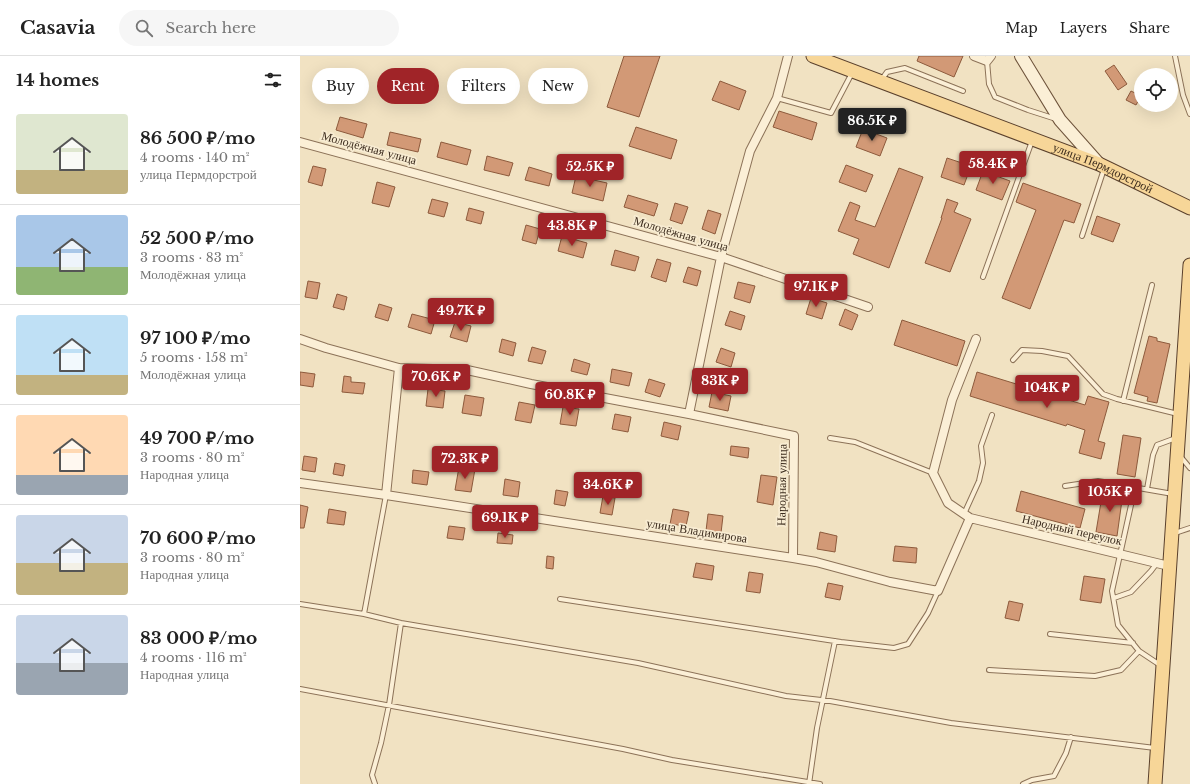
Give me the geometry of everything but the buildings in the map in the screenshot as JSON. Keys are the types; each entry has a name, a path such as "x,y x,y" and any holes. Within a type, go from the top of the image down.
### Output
{"main road":[{"name":"улица Пермдорстрой","path":"812,56 853,70 1102,165 1190,208"},
{"path":"1155,784 1162,667 1163,564 1172,533 1190,265"}],"street":[{"path":"689,414 721,257 750,151 776,98 788,56"},
{"path":"974,56 989,59"},
{"path":"1020,56 1060,120 1102,165"},
{"name":"Молодёжная улица","path":"300,142 721,257 868,307"},
{"name":"Народная улица","path":"300,338 326,348 399,368 467,370 794,436 793,558"},
{"path":"938,592 967,516 948,503 933,473 952,400 976,339"},
{"path":"386,495 399,368"},
{"name":"улица Владимирова","path":"300,483 793,558 816,562 890,582 938,592"},
{"name":"Народный переулок","path":"967,516 1163,564"}],"lane":[{"path":"1175,56 1183,95 1190,114"},
{"path":"989,59 989,84 995,97 1028,110 1060,120"},
{"path":"880,81 887,72 905,68 963,91"},
{"path":"776,98 831,113 853,70"},
{"path":"983,277 1032,138"},
{"path":"1082,236 1102,165"},
{"path":"1123,401 1152,284"},
{"path":"1013,360 1022,350 1042,351 1068,356 1103,394 1123,401 1180,414"},
{"path":"967,516 979,481 983,463 981,446 992,414"},
{"path":"1147,489 1153,455 1157,445 1178,437"},
{"path":"830,438 855,442 933,473"},
{"path":"1177,452 1190,468"},
{"path":"1065,486 1098,481 1175,494"},
{"path":"1135,487 1112,591 1118,626 1139,651 1162,667"},
{"path":"364,614 386,495"},
{"path":"1172,533 1190,528"},
{"path":"1114,598 1130,592 1151,571 1163,564"},
{"path":"560,599 835,641 894,648 908,644 928,613 938,592"},
{"path":"300,604 364,614 401,623 638,663 786,696 823,700 951,723 1157,748"},
{"path":"374,784 372,775 389,705 401,623"},
{"path":"1050,634 1133,643"},
{"path":"810,783 817,728 835,641"},
{"path":"989,670 1095,676 1121,670 1139,651"},
{"path":"300,689 623,749 672,760 820,784"},
{"path":"1023,784 1032,780 1054,776 1066,753 1071,737"}]}
